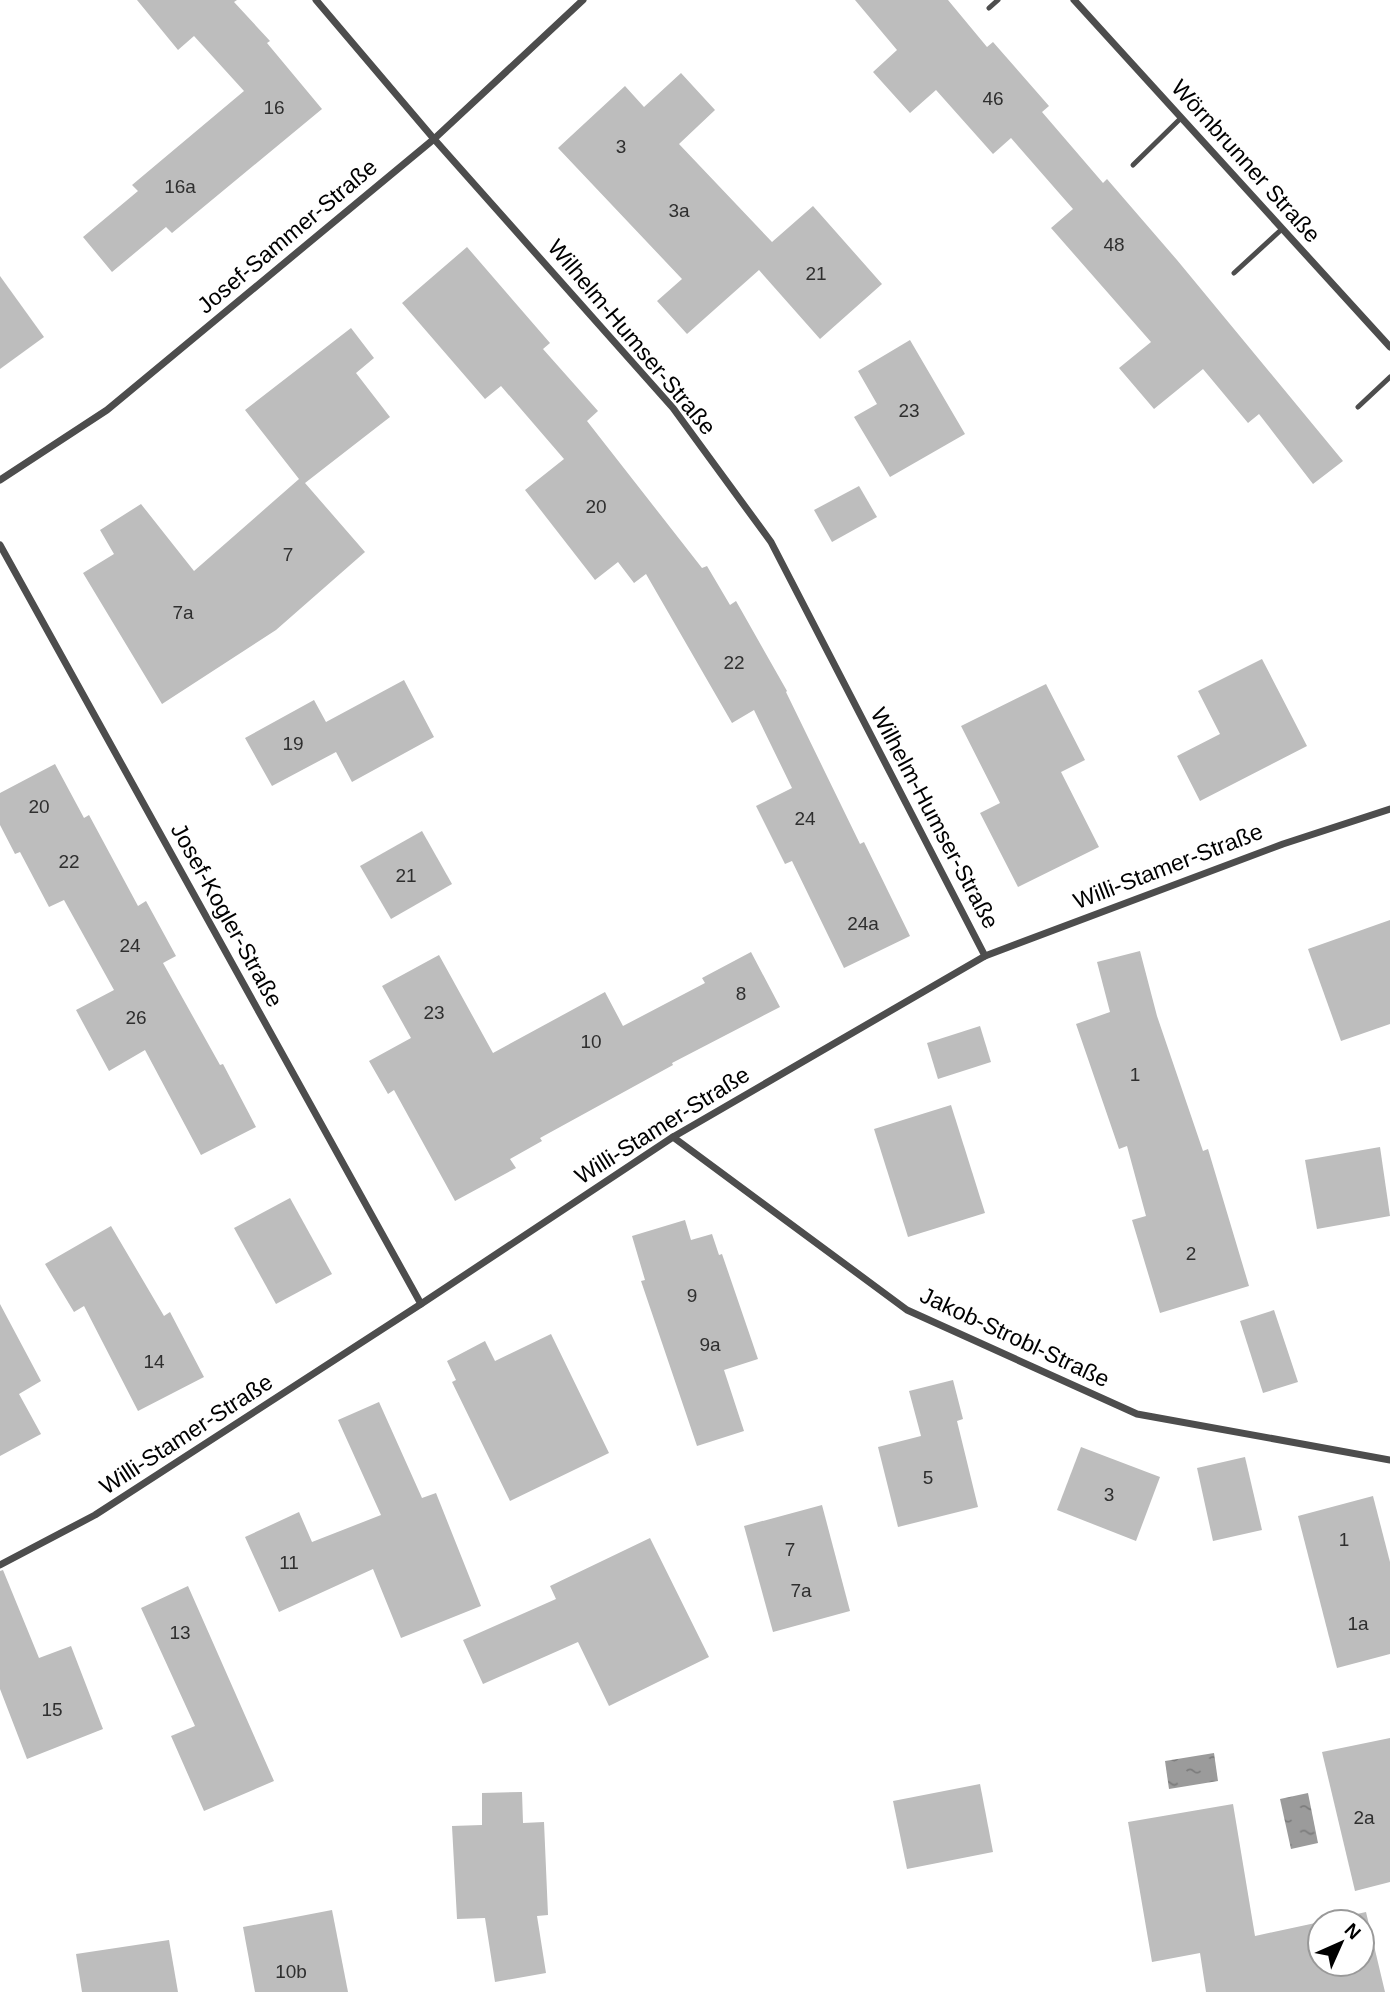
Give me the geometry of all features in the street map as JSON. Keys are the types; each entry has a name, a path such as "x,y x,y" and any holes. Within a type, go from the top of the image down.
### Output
{"street":[{"name":"Wilhelm-Humser-Straße","path":"316,0 434,139 673,408 771,542 985,956"},
{"name":"Josef-Sammer-Straße","path":"0,480 107,410 434,139 583,0"},
{"name":"Wörnbrunner Straße","path":"1074,0 1390,347"},
{"name":"Josef-Kogler-Straße","path":"0,545 421,1304"},
{"name":"Willi-Stamer-Straße","path":"0,1565 96,1515 673,1137 985,956 1283,844 1390,809"},
{"name":"Jakob-Strobl-Straße","path":"673,1137 907,1310 1137,1414 1390,1460"}],"lane":[{"path":"989,8 998,0"},
{"path":"1133,165 1181,118"},
{"path":"1234,273 1282,229"},
{"path":"1358,407 1390,377"}],"water":[{"path":"1214,1753 1218,1781 1169,1789 1165,1761"},
{"path":"1308,1793 1318,1843 1291,1849 1280,1799"}],"building":[{"path":"137,0 237,0 234,2 270,41 267,43 322,109 172,233 166,227 112,272 83,237 138,191 132,185 244,91 194,36 178,50"},
{"path":"855,0 948,0 987,47 993,42 1049,106 1042,112 1103,183 1107,179 1177,260 1343,461 1313,484 1259,414 1248,423 1203,369 1154,409 1119,368 1151,342 1051,228 1073,209 1011,138 993,154 936,90 910,113 873,72 897,50"},
{"path":"681,73 715,110 679,144 772,242 813,206 882,284 820,339 759,270 687,334 657,301 682,279 558,148 625,86 644,107"},
{"path":"467,247 550,343 543,349 598,411 587,421 702,568 707,566 730,605 736,601 787,691 860,844 864,842 910,936 844,968 792,861 785,864 756,806 792,788 754,710 732,723 646,574 634,583 618,562 595,580 525,490 564,459 501,386 485,399 402,303"},
{"path":"0,276 44,337 0,369"},
{"path":"351,328 374,358 356,373 390,417 305,483 365,552 276,630 162,704 83,573 114,554 100,530 141,504 194,571 299,479 245,410"},
{"path":"910,340 965,434 890,477 854,417 877,404 858,371"},
{"path":"859,486 877,517 832,542 814,510"},
{"path":"1262,659 1307,746 1200,801 1177,756 1220,734 1198,691"},
{"path":"404,680 434,737 352,782 336,752 272,786 245,738 314,700 326,722"},
{"path":"1046,684 1085,760 1061,772 1099,847 1018,887 980,813 1000,803 961,726"},
{"path":"55,764 84,818 89,815 138,906 146,901 176,956 163,963 220,1065 223,1064 256,1127 201,1155 145,1050 109,1071 76,1010 114,990 64,900 49,907 20,852 15,854 0,825 0,793"},
{"path":"422,831 452,884 391,919 360,866"},
{"path":"1390,920 1390,1024 1341,1041 1308,949"},
{"path":"1140,951 1157,1016 1203,1151 1208,1149 1249,1286 1160,1313 1132,1220 1146,1216 1127,1146 1119,1149 1076,1024 1110,1012 1097,962"},
{"path":"751,952 780,1007 672,1063 673,1065 540,1138 542,1141 510,1159 516,1168 455,1201 394,1090 388,1094 369,1061 411,1038 382,986 439,955 493,1053 605,992 623,1026 705,983 702,978"},
{"path":"980,1026 991,1062 938,1079 927,1043"},
{"path":"951,1105 985,1213 908,1237 874,1129"},
{"path":"1380,1147 1390,1216 1317,1229 1305,1160"},
{"path":"290,1198 332,1274 276,1304 234,1228"},
{"path":"685,1220 691,1240 712,1234 719,1255 722,1254 758,1359 724,1370 744,1431 697,1446 641,1281 645,1280 632,1236"},
{"path":"111,1226 164,1316 170,1312 204,1377 138,1411 84,1306 74,1312 45,1264"},
{"path":"0,1304 41,1381 19,1394 41,1434 0,1456"},
{"path":"1274,1310 1298,1382 1263,1393 1240,1321"},
{"path":"551,1334 609,1453 510,1501 452,1382 456,1380 447,1361 485,1341 495,1361"},
{"path":"953,1380 963,1419 957,1421 978,1507 898,1527 878,1447 921,1436 909,1391"},
{"path":"379,1402 422,1498 436,1493 481,1606 401,1638 373,1569 279,1612 245,1537 299,1512 312,1542 381,1515 338,1420"},
{"path":"1081,1447 1160,1477 1136,1541 1057,1510"},
{"path":"1245,1457 1262,1530 1213,1541 1197,1468"},
{"path":"1373,1496 1390,1562 1390,1654 1337,1668 1298,1516"},
{"path":"822,1505 850,1611 773,1632 744,1526"},
{"path":"650,1538 709,1657 609,1706 578,1642 483,1684 463,1640 556,1599 550,1586"},
{"path":"3,1570 39,1658 71,1646 103,1729 27,1759 0,1689 0,1571"},
{"path":"188,1586 274,1781 204,1811 171,1736 195,1726 141,1608"},
{"path":"1390,1738 1390,1882 1355,1891 1322,1752"},
{"path":"980,1784 993,1852 907,1869 893,1801"},
{"path":"522,1792 523,1823 544,1822 548,1915 537,1916 546,1973 495,1982 485,1918 457,1919 452,1826 482,1825 482,1793"},
{"path":"1233,1804 1255,1936 1306,1925 1306,1978 1376,1978 1376,1954 1385,1992 1206,1992 1200,1953 1152,1962 1128,1822"},
{"path":"332,1910 348,1992 255,1992 243,1927"},
{"path":"169,1940 178,1992 82,1992 76,1954"}]}
